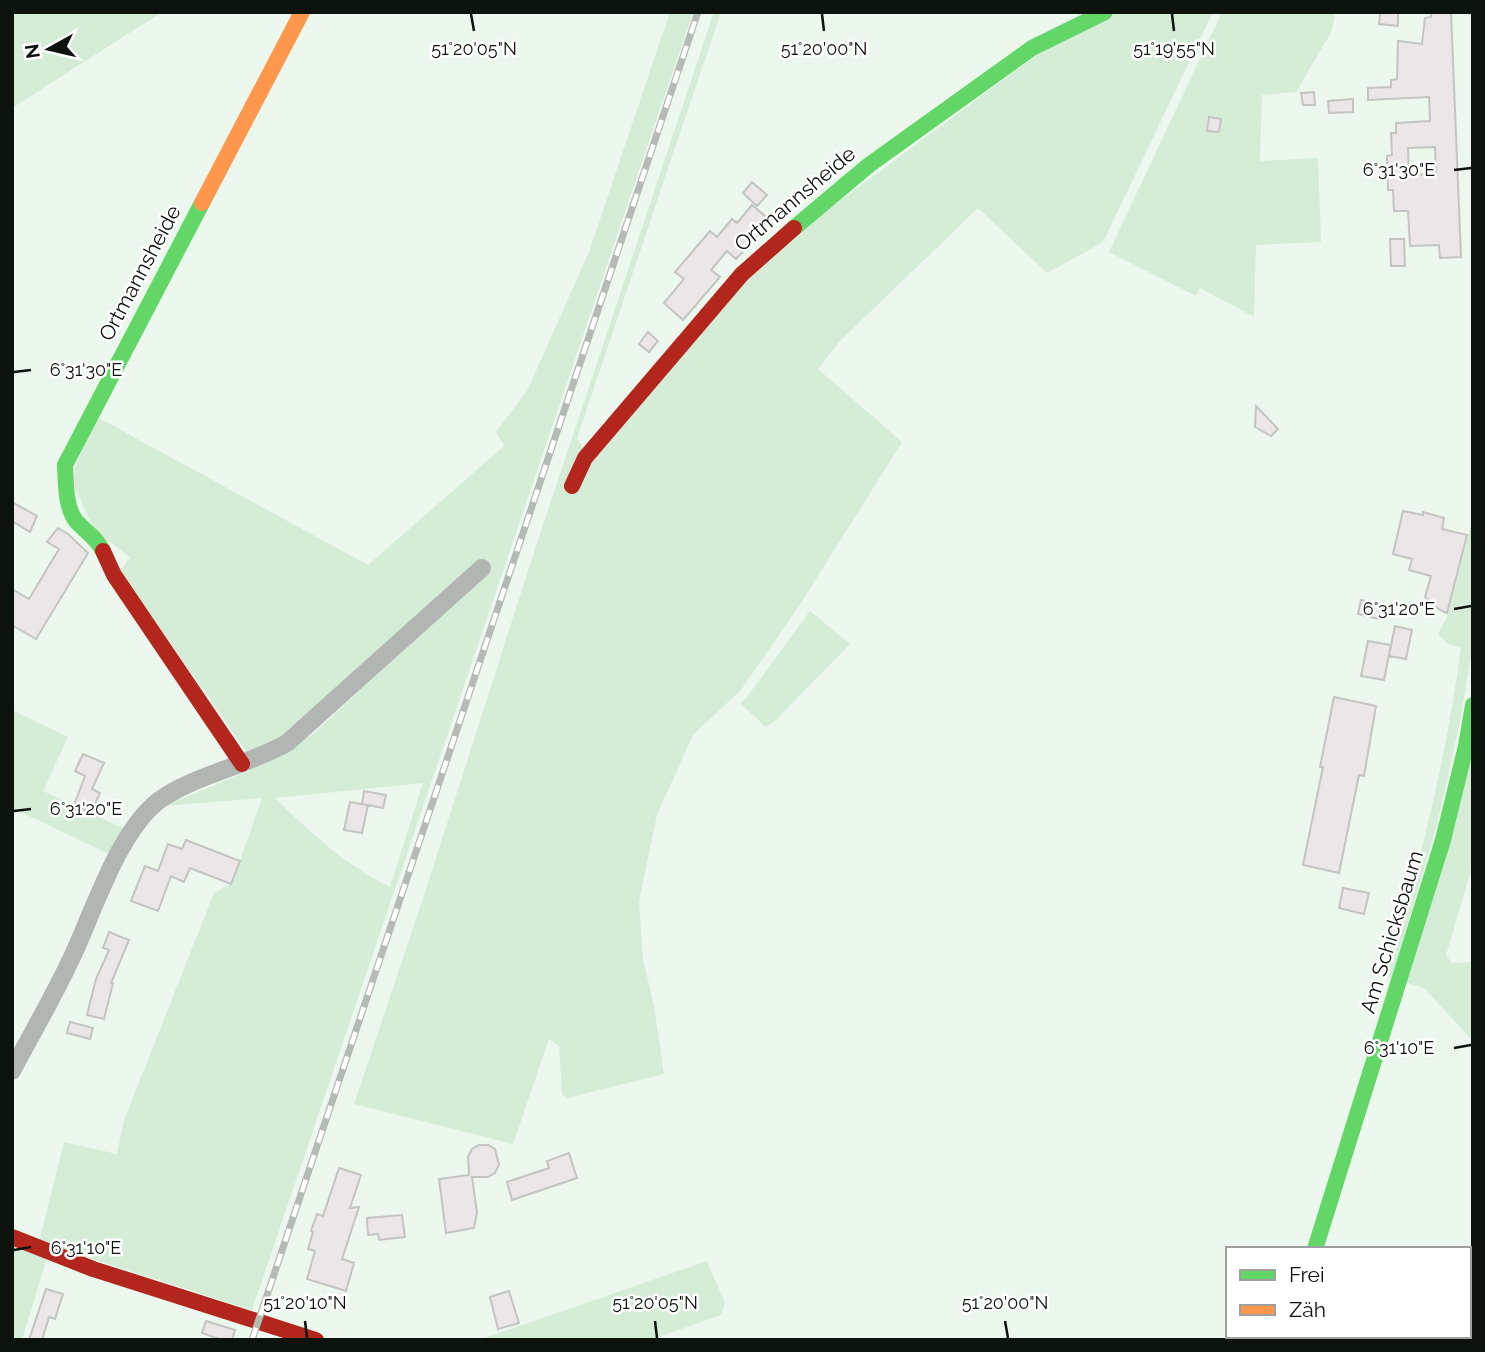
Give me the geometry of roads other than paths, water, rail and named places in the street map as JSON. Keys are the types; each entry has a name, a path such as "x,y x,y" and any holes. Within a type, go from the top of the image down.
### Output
{"street":[{"name":"Ortmannsheide","path":"242,764 114,575 99,542 74,519 66,492 65,465 302,12"},
{"name":"Ortmannsheide","path":"572,486 585,458 742,274 869,166 1031,48 1105,12"},
{"path":"12,1071 72,958 127,838 142,818 169,794 286,743 306,728 482,568"},
{"name":"Am Schicksbaum","path":"1316,1247 1443,840 1473,705"},
{"path":"12,1237 93,1269 316,1340"}],"railway":[{"path":"252,1340 698,12"}]}
